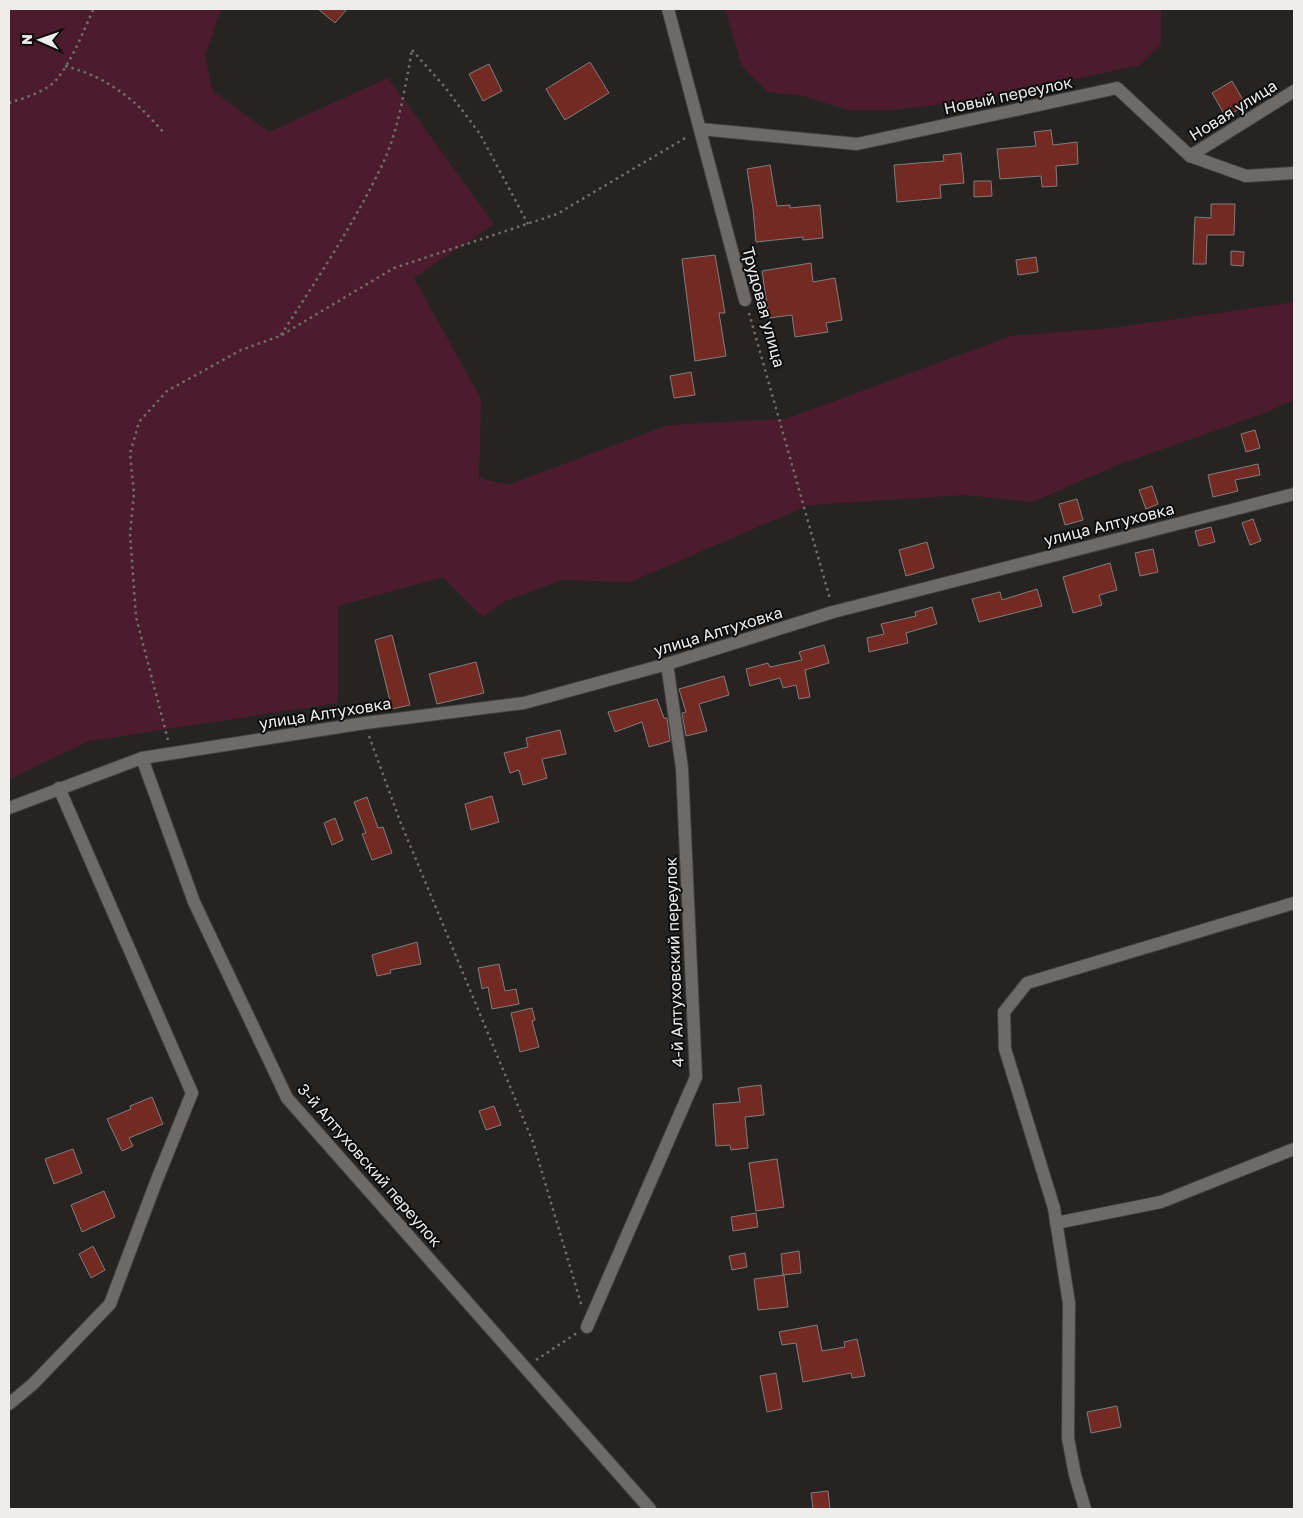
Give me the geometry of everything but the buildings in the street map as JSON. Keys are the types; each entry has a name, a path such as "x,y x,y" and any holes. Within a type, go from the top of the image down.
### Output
{"street":[{"name":"Трудовая улица","path":"668,9 745,300"},
{"name":"Новый переулок","path":"700,129 857,144 1117,88 1190,156 1246,176 1294,173"},
{"name":"Новая улица","path":"1190,156 1294,91"},
{"name":"улица Алтуховка","path":"9,808 142,758 365,723 524,703 667,664 833,612 1294,494"},
{"name":"4-й Алтуховский переулок","path":"587,1326 696,1077 682,768 667,664"},
{"name":"3-й Алтуховский переулок","path":"142,758 194,902 288,1098 650,1509"},
{"path":"9,1404 33,1384 110,1304 192,1093 59,788"},
{"path":"1085,1509 1075,1475 1068,1438 1069,1303 1054,1208 1005,1049 1004,1012 1027,983 1294,903"},
{"path":"1056,1223 1162,1202 1294,1149"}],"path":[{"path":"9,103 35,94 56,80 93,10"},
{"path":"280,336 349,224 385,160 404,92 412,50 480,134 528,224"},
{"path":"65,66 89,72 116,86 144,110 165,134"},
{"path":"171,753 136,617 130,534 134,493 130,454 139,422 167,391 241,350 280,336 394,268 558,214 700,129"},
{"name":"Трудовая улица","path":"745,300 833,612"},
{"path":"365,723 400,821 533,1142 587,1326 525,1367"}],"shaded area":[{"path":"9,9 221,9 205,56 213,91 269,132 388,78 494,224 414,278 481,399 479,478 508,485 668,425 786,419 1011,336 1112,328 1294,302 1294,400 1262,414 1120,464 1032,502 965,495 809,505 630,582 562,580 505,601 483,617 443,577 338,606 338,703 89,741 9,779"},
{"path":"725,9 1161,9 1161,44 1140,65 978,100 893,110 847,110 804,96 768,92 742,66"}]}
